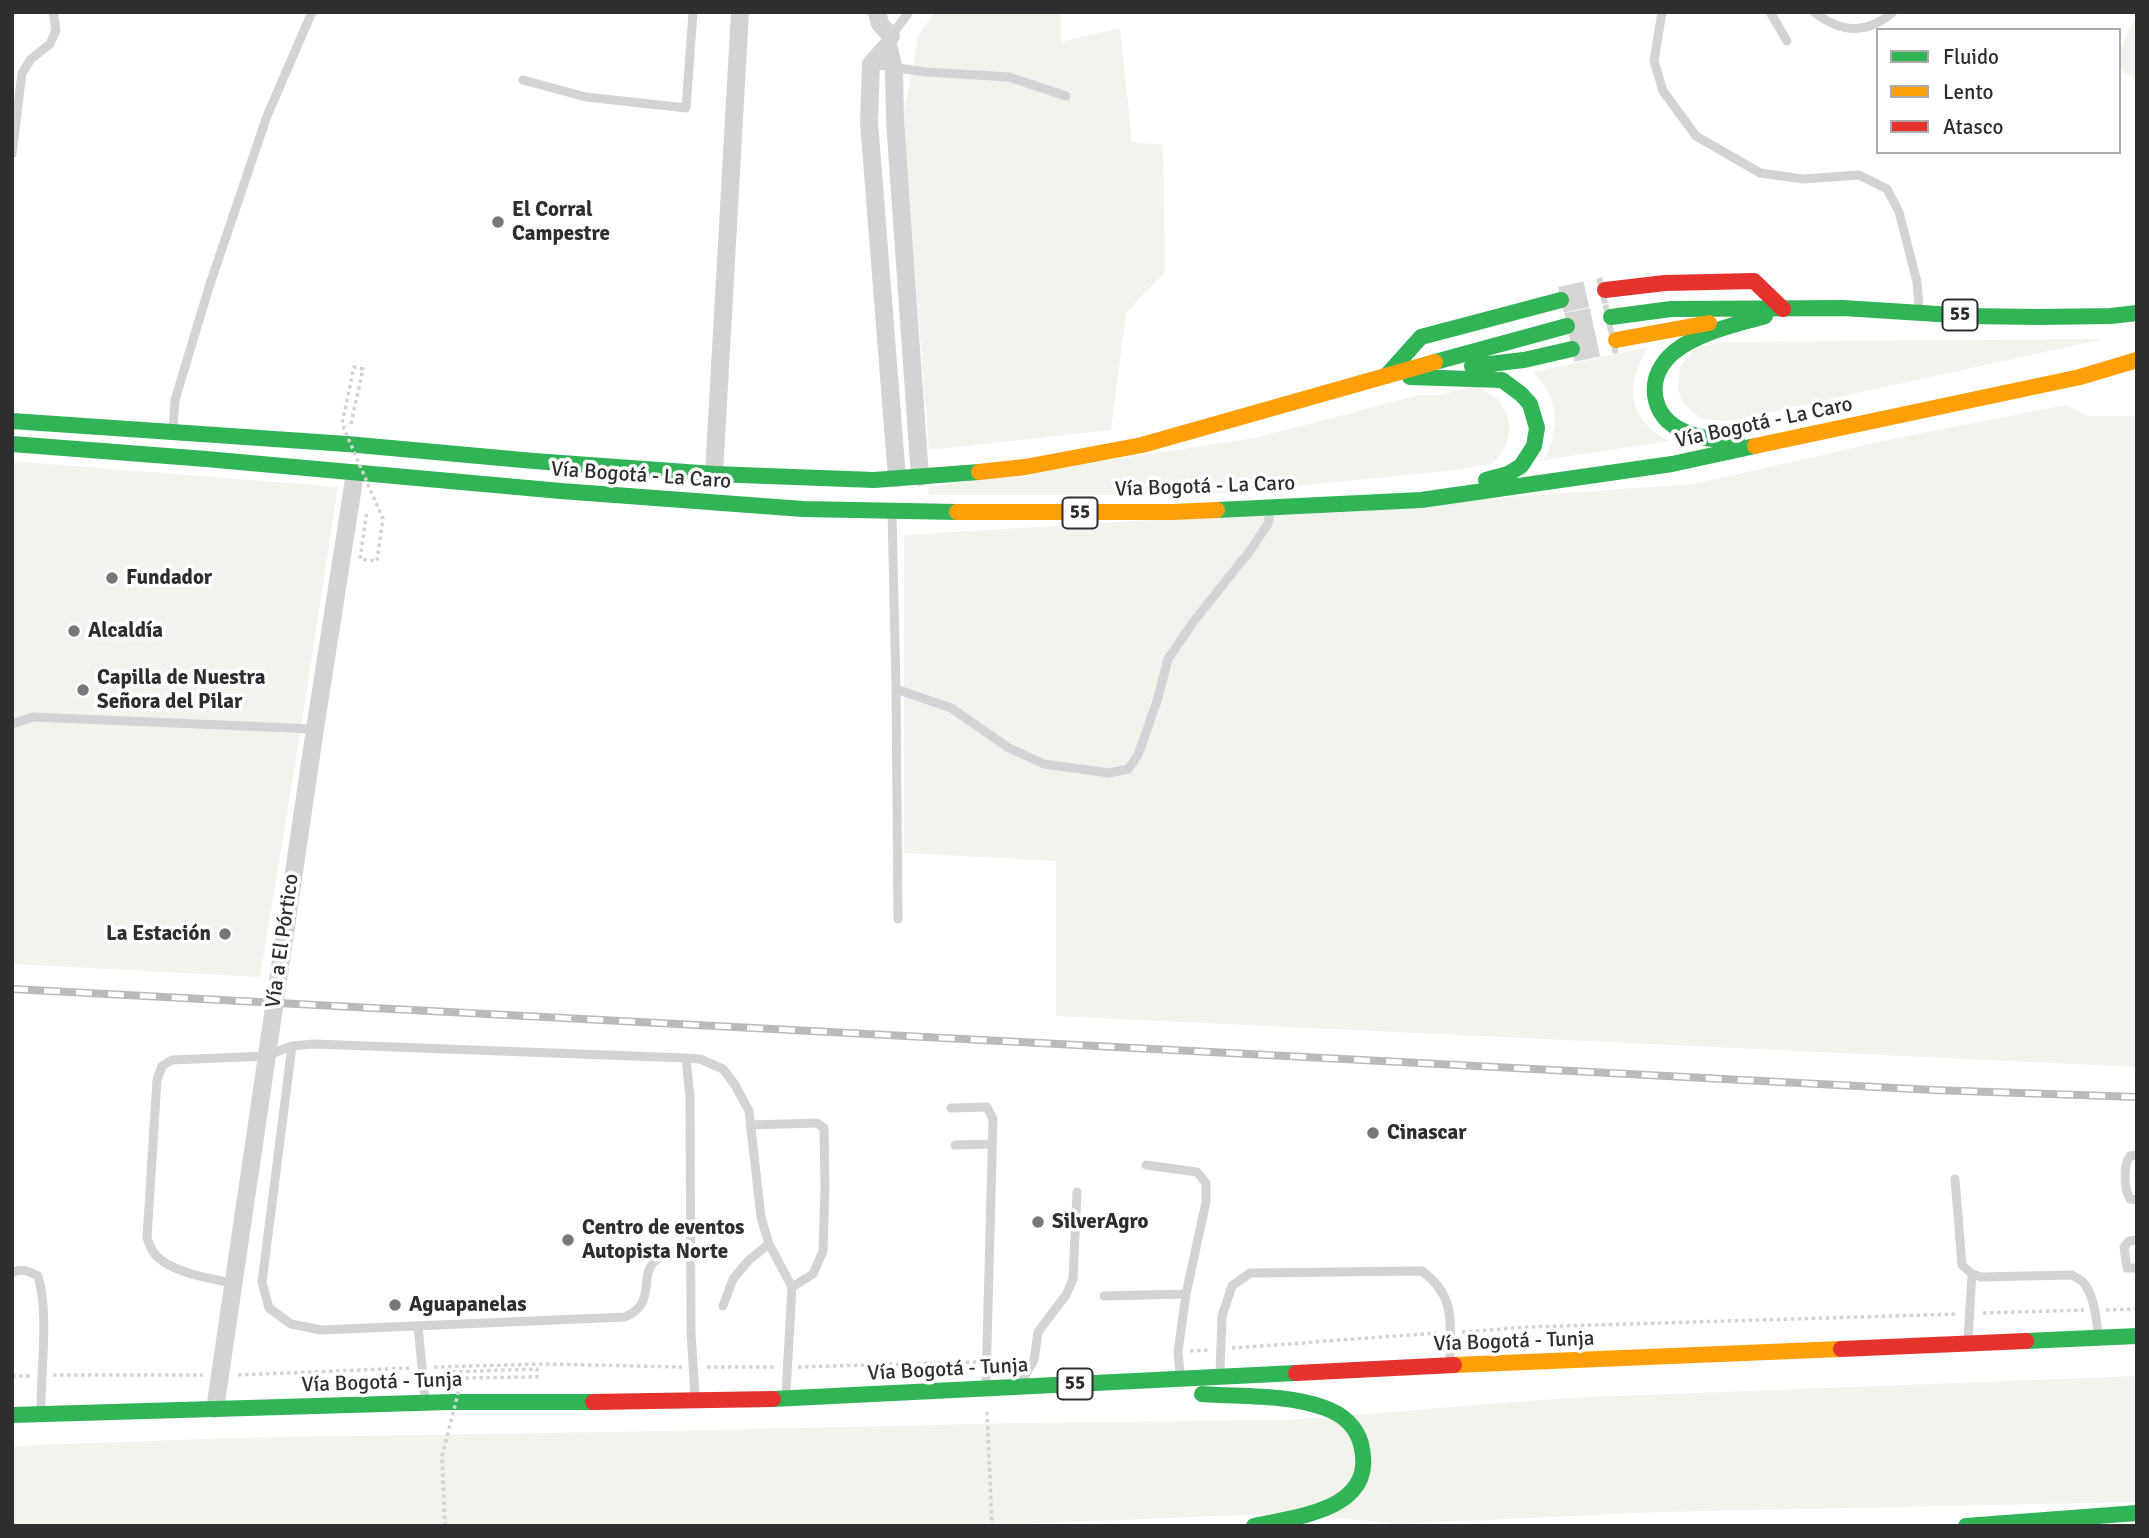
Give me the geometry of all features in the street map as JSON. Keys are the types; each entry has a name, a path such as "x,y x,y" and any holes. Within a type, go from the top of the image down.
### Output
{"main road":[{"path":"1611,316 1665,282 1754,281 1783,309 1687,343 1663,362 1655,377 1656,406 1664,419 1677,429 1697,437 1719,441 1780,441"},
{"name":"55","path":"1611,316 1671,309 1843,308 1919,314 2038,317 2137,313"},
{"name":"55","path":"1611,316 1783,309"},
{"name":"Vía Bogotá - La Caro","path":"12,421 347,444 714,474 849,479 920,477 1025,467 1142,445 1567,325"},
{"name":"Vía Bogotá - La Caro","path":"1386,376 1524,360 1567,325"},
{"path":"1386,376 1421,337 1567,325"},
{"name":"Vía Bogotá - La Caro","path":"12,444 714,503 891,512 1172,512 1421,500 1672,464 2080,377 2137,360"},
{"path":"1386,376 1502,380 1530,404 1535,417 1537,428 1534,446 1521,466 1508,474 1421,500"},
{"name":"Vía Bogotá - Tunja","path":"12,1415 425,1403 786,1399 1450,1365 2137,1336"},
{"path":"1080,1384 1308,1403 1348,1419 1361,1440 1364,1461 1360,1482 1346,1499 1254,1526"},
{"path":"1966,1526 2137,1514"}],"street":[{"path":"714,474 740,12"},
{"path":"877,12 880,24 891,36"},
{"path":"897,478 869,122 871,64 888,45 894,69 895,121 920,477"},
{"name":"Vía a El Pórtico","path":"215,1409 355,473"}],"lane":[{"path":"12,153 22,73 31,59 50,44 56,30 53,12"},
{"path":"173,433 174,400 210,285 267,116 312,12"},
{"path":"523,80 586,97 686,108 693,12"},
{"path":"891,36 909,12"},
{"path":"1662,12 1654,61 1663,91 1696,136 1760,173 1803,179 1859,175 1887,189 1899,212 1914,270 1919,314"},
{"path":"1770,12 1787,41"},
{"path":"1814,12 1828,23 1850,30 1882,21 1893,12"},
{"path":"894,69 1009,77 1066,96"},
{"path":"896,689 951,708 1009,748 1044,764 1109,773 1128,768 1138,755 1168,659 1268,524 1271,506"},
{"path":"891,512 898,919"},
{"path":"12,724 33,717 315,729"},
{"path":"233,1283 203,1278 163,1262 153,1252 147,1238 158,1080 162,1066 172,1060 266,1056 292,1046 314,1044 700,1059 723,1069 736,1085 748,1111 761,1217 769,1244 792,1287 786,1399"},
{"path":"292,1046 261,1282 269,1308 291,1324 321,1330 625,1317 638,1311 643,1304 649,1266 659,1258 691,1247"},
{"path":"686,1058 690,1098 695,1401"},
{"path":"951,1108 987,1107 993,1119 986,1389"},
{"path":"750,1125 817,1123 824,1128 823,1251 813,1274 792,1287"},
{"path":"955,1145 992,1144"},
{"path":"2137,1154 2126,1160 2126,1193 2130,1199 2137,1200"},
{"path":"1146,1165 1197,1172 1206,1183 1206,1202 1185,1294 1178,1352 1180,1379"},
{"path":"1955,1179 1962,1265 1972,1274 1981,1277 2072,1275 2082,1281 2096,1310 2098,1338"},
{"path":"1019,1387 1034,1360 1038,1332 1066,1296 1073,1279 1077,1192"},
{"path":"2137,1240 2129,1241 2124,1247 2127,1268 2137,1268"},
{"path":"723,1306 733,1279 748,1260 769,1244"},
{"path":"12,1273 28,1271 38,1276 41,1289 44,1313 41,1414"},
{"path":"1220,1377 1222,1316 1232,1286 1250,1273 1422,1271 1437,1282 1450,1309 1450,1365"},
{"path":"1968,1343 1972,1274"},
{"path":"1104,1296 1185,1294"},
{"path":"418,1326 425,1403"}],"path":[{"path":"351,424 363,369 354,367 342,424 383,519 377,561 360,559 367,510"},
{"path":"1178,1352 1529,1327 2137,1309"},
{"path":"12,1376 219,1375 543,1364 787,1367 986,1362"},
{"path":"445,1526 442,1456 462,1378 537,1377 537,1370 450,1372"},
{"path":"986,1389 992,1526"}],"shaded area":[{"path":"935,12 1061,12 1061,42 1120,28 1132,142 1163,145 1165,272 1126,313 1111,430 929,450 903,116 919,34"},
{"path":"2137,15 2137,81 2121,69 2121,48"},
{"path":"2104,339 1730,421 1701,419 1683,403 1678,390 1680,367 1696,348 1721,342"},
{"path":"1648,347 1635,376 1635,405 1648,427 1669,441 1544,460 1553,436 1555,414 1548,393 1533,372"},
{"path":"1477,386 1498,399 1507,414 1510,427 1506,446 1493,463 1456,470 1205,495 928,495 929,487 1255,438 1419,395 1439,395"},
{"path":"2065,405 2090,416 2137,416 2137,1067 1056,1016 1056,861 904,853 904,535 1694,484 1897,438"},
{"path":"12,461 338,487 260,977 12,964"},
{"path":"2137,1376 2137,1502 1659,1512 1400,1524 1289,1513 977,1526 12,1526 12,1446 230,1438 1288,1420 1567,1398"}],"tunnel":[{"path":"1561,300 1605,290"},
{"path":"1567,326 1611,317"},
{"path":"1572,349 1616,340"}],"railway":[{"path":"12,989 1933,1090 2137,1097"}],"traffic: fast":[{"path":"1386,376 1421,337 1561,300"},
{"path":"1611,317 1671,309 1843,308 1969,316 2038,317 2137,313"},
{"path":"1737,441 1698,436 1665,419 1655,395 1655,383 1665,361 1684,345 1718,330 1765,316"},
{"path":"1435,362 1567,326"},
{"path":"1472,366 1524,360 1572,349"},
{"path":"1410,377 1502,380 1530,404 1537,428 1534,446 1521,466 1508,474 1486,480"},
{"path":"12,421 347,444 714,474 874,480 979,472"},
{"path":"12,444 803,509 957,512"},
{"path":"1217,510 1421,500 1672,464 1755,446"},
{"path":"2026,1341 2137,1336"},
{"path":"773,1399 1296,1373"},
{"path":"1202,1394 1279,1398 1310,1404 1343,1417 1359,1438 1363,1466 1358,1483 1346,1496 1331,1506 1312,1513 1254,1526"},
{"path":"12,1415 450,1402 593,1402"},
{"path":"1966,1526 2137,1513"}],"traffic: slow":[{"path":"1616,340 1709,323"},
{"path":"1755,446 2080,377 2137,360"},
{"path":"979,472 1025,467 1142,445 1435,362"},
{"path":"957,512 1217,510"},
{"path":"1454,1365 1841,1349"}],"traffic: jam":[{"path":"1605,290 1665,283 1754,281 1783,309"},
{"path":"1841,1349 2026,1341"},
{"path":"1296,1373 1454,1365"},
{"path":"593,1402 773,1399"}],"place":[{"name":"El Corral Campestre","path":"498,222"},
{"name":"Fundador","path":"112,578"},
{"name":"Alcaldía","path":"74,631"},
{"name":"Capilla de Nuestra Señora del Pilar","path":"83,690"},
{"name":"La Estación","path":"225,934"},
{"name":"Cinascar","path":"1373,1133"},
{"name":"SilverAgro","path":"1038,1222"},
{"name":"Centro de eventos Autopista Norte","path":"568,1240"},
{"name":"Aguapanelas","path":"395,1305"}]}
